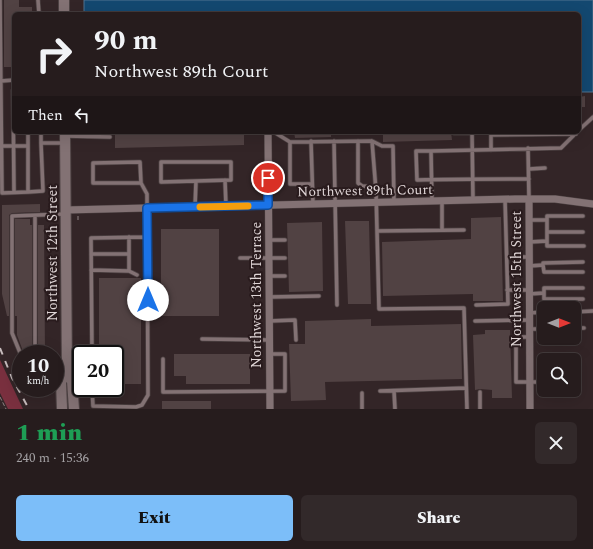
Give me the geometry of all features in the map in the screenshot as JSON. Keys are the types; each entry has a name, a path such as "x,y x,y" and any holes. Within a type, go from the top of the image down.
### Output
{"main road":[{"path":"64,0 64,12"},
{"name":"Northwest 12th Street","path":"65,137 67,374 72,381 74,409"},
{"name":"Northwest 12th Street","path":"62,409 61,381 67,374"}],"street":[{"name":"Northwest 13th Terrace","path":"268,134 270,409"},
{"name":"Northwest 89th Court","path":"66,212 147,208 505,199 555,199 593,204"},
{"name":"Northwest 15th Street","path":"529,199 530,409"}],"lane":[{"path":"0,0 2,193 42,192 41,134"},
{"path":"38,0 39,12"},
{"path":"1,81 12,80"},
{"path":"581,128 593,117"},
{"path":"14,134 14,192"},
{"path":"28,134 28,192"},
{"path":"277,134 290,142 372,141 382,146 393,146 394,202"},
{"path":"472,134 473,200"},
{"path":"491,150 491,135 520,134"},
{"path":"529,179 417,180 416,152 561,148 575,134"},
{"path":"41,143 65,137 110,137"},
{"path":"311,141 313,204"},
{"path":"334,141 337,306"},
{"path":"358,141 358,183 362,186 375,187"},
{"path":"372,141 376,202 379,309 464,308 467,409"},
{"path":"290,142 290,184 312,184"},
{"path":"2,146 28,146"},
{"name":"Northwest 15th Street","path":"528,148 529,199"},
{"path":"431,151 432,201"},
{"path":"92,397 93,408 142,407 148,395 147,208 146,194 141,184 140,162 93,163 93,184 141,184"},
{"path":"161,162 231,162 231,180 196,181 161,182 161,162"},
{"path":"529,169 545,168"},
{"path":"225,180 226,206"},
{"path":"195,207 196,181"},
{"path":"476,304 508,304 505,199"},
{"path":"442,201 442,230"},
{"path":"17,345 12,333 12,216 35,216 66,212"},
{"path":"35,216 35,345"},
{"path":"583,216 547,216 547,246 584,246"},
{"path":"529,220 547,220"},
{"path":"377,231 464,230"},
{"path":"547,232 583,232"},
{"path":"129,237 129,271"},
{"path":"92,345 91,238 147,237"},
{"path":"269,240 285,240"},
{"path":"529,242 547,241"},
{"path":"91,254 129,254"},
{"path":"507,257 529,257"},
{"path":"240,258 285,258"},
{"path":"529,266 543,265 543,263 583,262"},
{"path":"543,265 544,272 582,272"},
{"path":"91,270 129,271 137,275"},
{"path":"269,276 285,276"},
{"path":"583,288 544,288 544,298 583,298"},
{"path":"508,290 544,293"},
{"path":"269,297 319,296"},
{"path":"581,312 593,311"},
{"path":"475,321 529,316 537,314"},
{"path":"269,321 295,320 296,340"},
{"path":"529,329 537,328"},
{"path":"530,337 516,337 516,382 537,382"},
{"path":"202,339 269,340"},
{"path":"163,359 163,392 285,391 285,354 269,354"},
{"path":"67,374 72,374"},
{"path":"380,391 466,388"},
{"path":"394,391 395,409"},
{"path":"480,392 480,409"},
{"path":"362,393 362,409"}],"path":[{"path":"0,397 6,409"}],"shaded area":[{"path":"0,360 12,386 12,397 17,397 23,409 8,409 0,393"}],"water":[{"path":"84,0 593,0 593,92 581,92 581,12 84,12"}],"building":[{"path":"4,0 19,0 19,7 32,7 32,12 12,12 12,67 4,67"},
{"path":"585,96 585,107 581,107 581,97"},
{"path":"115,134 244,134 244,145 115,148"},
{"path":"294,134 331,134 331,137 295,138"},
{"path":"383,134 451,134 452,140 383,142"},
{"path":"40,204 40,212 12,213 9,215 9,316 7,316 2,294 2,205"},
{"path":"501,217 503,301 473,301 473,294 383,296 382,242 471,239 471,218"},
{"path":"15,219 30,219 30,225 32,225 32,345 21,345 17,335 17,316 15,316"},
{"path":"345,221 369,221 371,304 348,304"},
{"path":"322,222 323,291 289,292 287,223"},
{"path":"38,225 44,225 45,345 38,345"},
{"path":"161,229 219,229 219,316 161,316"},
{"path":"99,278 141,278 141,384 124,384 124,345 99,345"},
{"path":"371,319 371,326 461,324 462,379 325,382 326,400 291,401 289,344 305,344 305,321"},
{"path":"485,330 510,330 512,398 492,398 492,390 475,390 473,335 485,334"},
{"path":"174,354 250,354 250,384 186,384 186,376 174,376"},
{"path":"162,401 211,401 211,409 162,409"}],"railway":[{"path":"0,348 12,378 29,409"}],"slow traffic":[{"path":"200,207 248,206"}],"route":[{"path":"148,300 147,208 268,205 268,178"}]}
